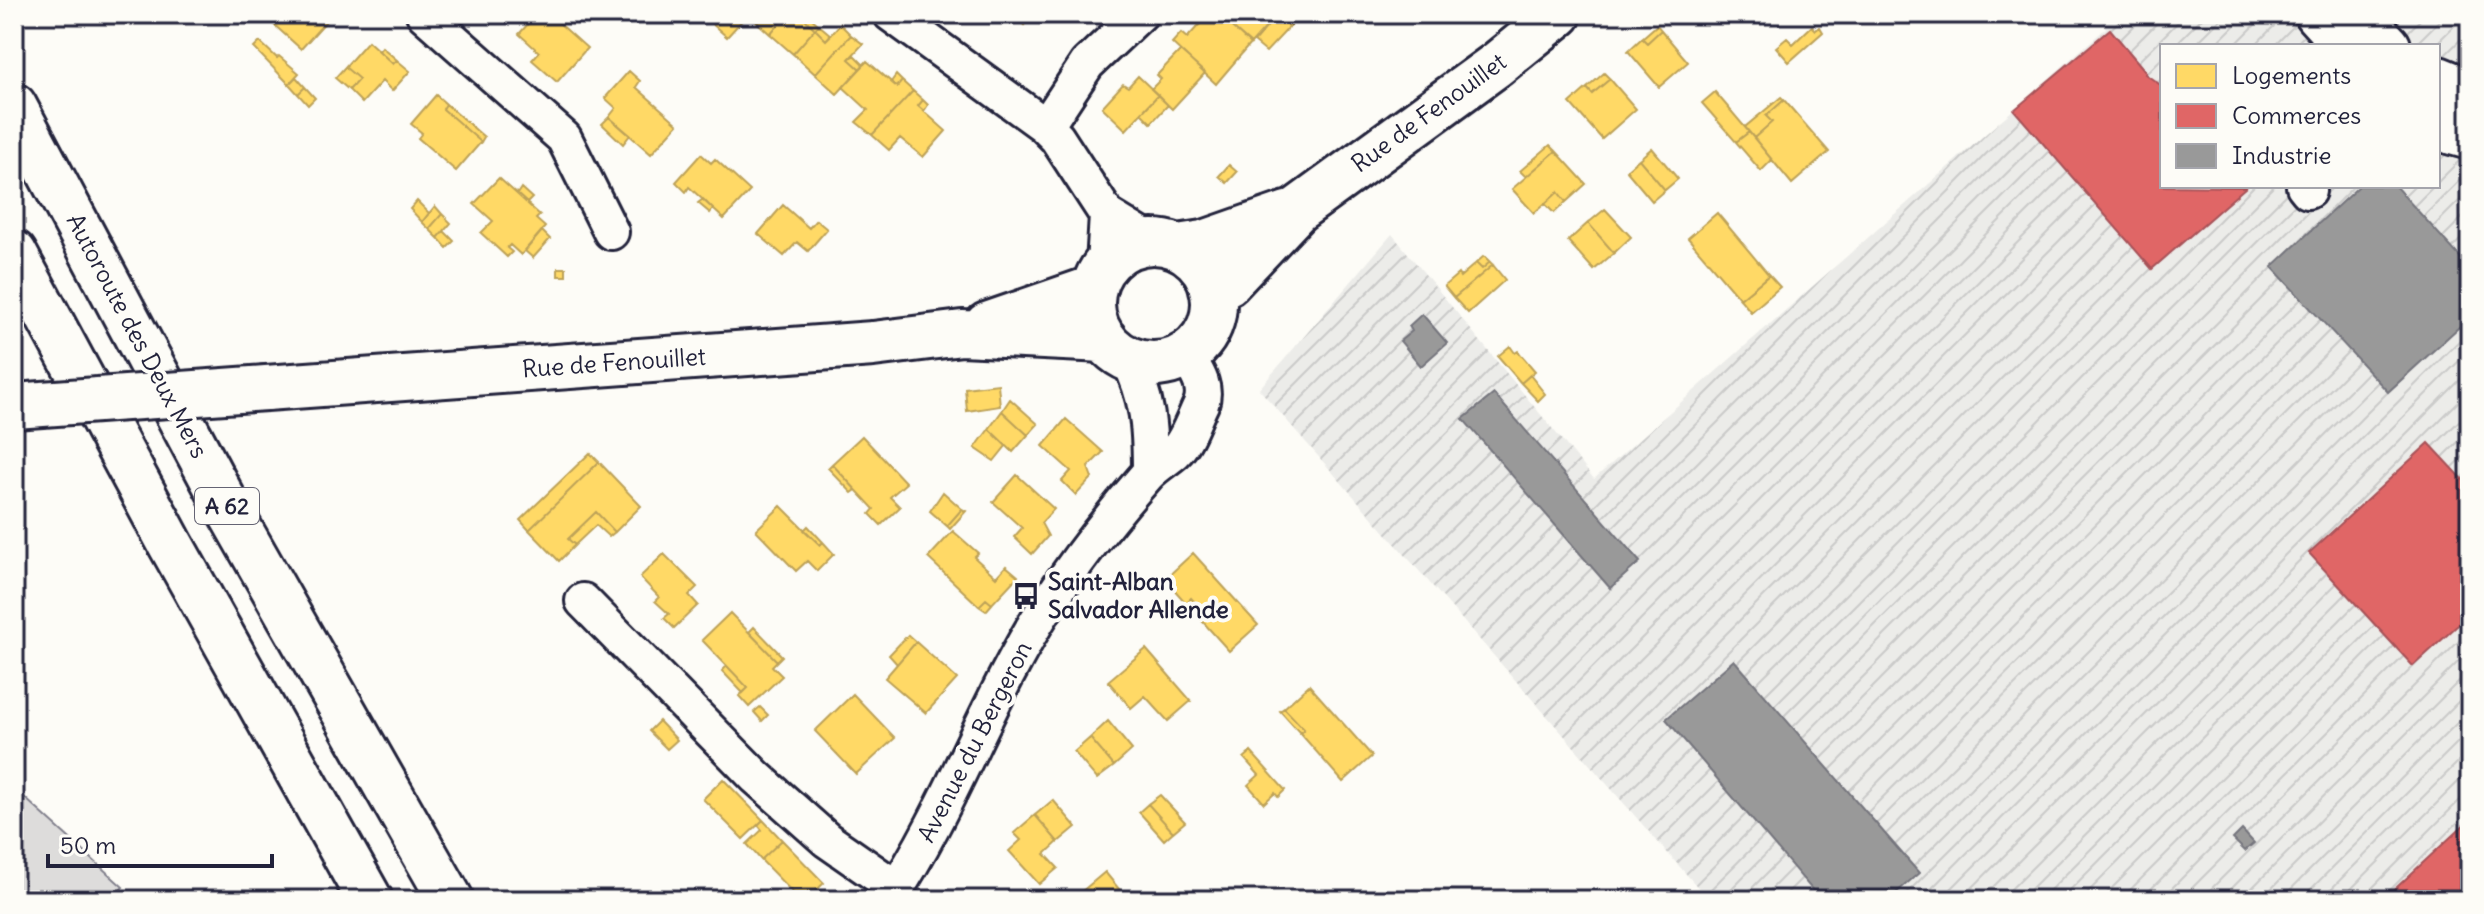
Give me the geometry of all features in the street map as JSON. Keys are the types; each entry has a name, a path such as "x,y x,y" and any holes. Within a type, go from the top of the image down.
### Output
{"main road":[{"name":"Rue de Fenouillet","path":"1212,289 1228,283 1297,210 1496,65 1559,14"},
{"path":"2331,27 2382,44"},
{"path":"2440,80 2470,92"},
{"name":"Autoroute des Deux Mers","path":"14,106 230,512 451,900"},
{"path":"2440,124 2452,132 2470,137"},
{"name":"Rue de Fenouillet","path":"962,333 1099,277 1114,255 1129,246 1204,243 1297,210"},
{"path":"1163,244 1202,266 1212,289 1212,315 1198,344 1194,370"},
{"name":"A 62","path":"14,253 171,545 370,900"},
{"path":"1099,277 1093,315 1116,349"},
{"name":"Rue de Fenouillet","path":"14,406 873,344 962,333 1116,349 1142,363 1194,370"}],"street":[{"path":"424,14 564,138 611,232"},
{"path":"891,14 1044,125 1057,138 1107,215 1163,244"},
{"path":"1044,125 1087,64 1140,14"},
{"path":"1099,277 1107,215"},
{"path":"1116,349 1139,380 1149,411 1150,471"},
{"name":"Avenue du Bergeron","path":"892,894 955,787 1002,688 1047,606 1092,542 1150,471 1178,450 1203,399 1194,370"},
{"path":"583,601 756,777 892,894"}],"shaded area":[{"path":"2097,14 2470,14 2470,900 1709,900 1259,389 1392,234 1594,479 2106,28"},
{"path":"14,788 123,887 111,900 14,900"}],"building: Logements":[{"path":"262,14 323,14 328,19 301,49"},
{"path":"537,14 549,14 587,48 557,82 532,60 539,52 519,34"},
{"path":"701,14 748,14 727,37"},
{"path":"748,14 787,14 770,34"},
{"path":"787,14 809,14 805,19 815,29 793,54 770,34"},
{"path":"1011,14 1034,14 1024,25"},
{"path":"1209,14 1218,14 1250,44 1216,84 1172,43 1181,33 1187,38"},
{"path":"1235,14 1227,23 1221,17"},
{"path":"1235,14 1278,14 1251,44 1227,23"},
{"path":"1278,14 1287,14 1295,21 1266,52 1254,42"},
{"path":"808,15 819,25 815,29 805,19"},
{"path":"840,24 851,35 815,74 793,54 815,29 826,40"},
{"path":"819,25 831,35 826,40 815,29"},
{"path":"1657,25 1661,30 1647,43 1642,38"},
{"path":"1812,26 1816,30 1820,27 1823,32 1789,62 1776,47 1787,38 1793,44"},
{"path":"1661,30 1688,62 1659,87 1628,51 1642,38 1647,43"},
{"path":"851,35 863,44 849,59 860,69 837,94 815,74"},
{"path":"368,41 393,64 397,60 410,71 392,91 382,81 362,103 349,90 359,79 345,67"},
{"path":"260,42 299,73 289,84 254,48"},
{"path":"382,47 397,60 393,64 379,51"},
{"path":"1180,51 1205,73 1172,109 1151,89 1161,79 1157,75"},
{"path":"854,55 864,65 860,69 849,59"},
{"path":"867,61 897,87 902,81 913,91 872,135 856,122 868,110 843,87"},
{"path":"345,67 359,79 349,90 335,78"},
{"path":"629,71 640,81 636,87 678,124 651,154 609,117 616,108 605,98"},
{"path":"1604,73 1610,79 1592,94 1587,88"},
{"path":"896,75 902,81 897,87 891,82"},
{"path":"1138,76 1158,95 1126,130 1102,107 1123,84 1128,87"},
{"path":"296,77 305,87 298,94 289,84"},
{"path":"1610,79 1636,109 1602,139 1570,103 1587,88 1592,94"},
{"path":"305,87 315,98 308,105 298,94"},
{"path":"913,91 923,100 918,106 946,131 923,157 900,138 889,150 872,135"},
{"path":"1715,92 1749,132 1736,142 1702,103"},
{"path":"436,95 446,104 443,109 481,142 456,171 418,138 422,133 411,124"},
{"path":"1158,95 1168,105 1151,123 1141,113"},
{"path":"1781,97 1784,100 1766,116 1772,122 1754,138 1745,127"},
{"path":"923,100 928,105 924,111 918,106"},
{"path":"1784,100 1829,152 1792,184 1754,138 1772,122 1766,116"},
{"path":"446,104 484,137 481,142 443,109"},
{"path":"609,117 630,135 623,144 602,124"},
{"path":"1749,132 1772,160 1761,171 1736,142"},
{"path":"1550,145 1556,151 1526,177 1520,171"},
{"path":"1652,148 1678,179 1665,190 1639,159"},
{"path":"1556,151 1586,184 1566,202 1558,192 1534,213 1512,189"},
{"path":"701,154 711,163 715,159 750,191 724,219 689,187 686,192 676,182"},
{"path":"1639,159 1665,190 1652,201 1626,170"},
{"path":"1229,165 1237,172 1227,183 1219,176"},
{"path":"499,178 540,215 536,219 545,227 521,255 510,245 507,248 512,252 507,257 481,233 493,221 474,204"},
{"path":"521,188 532,198 527,203 517,194"},
{"path":"1558,192 1566,202 1554,213 1545,204"},
{"path":"703,199 713,209 710,213 698,203"},
{"path":"417,201 429,213 422,222 410,209"},
{"path":"783,205 809,228 816,220 827,229 808,251 797,242 784,256 758,234"},
{"path":"435,206 442,214 429,229 422,222"},
{"path":"1605,209 1631,237 1614,253 1588,223"},
{"path":"1717,213 1769,275 1740,299 1688,238"},
{"path":"442,214 451,223 438,238 429,229"},
{"path":"1588,223 1614,253 1594,270 1568,241"},
{"path":"444,231 454,241 447,248 438,238"},
{"path":"542,231 550,239 533,258 525,251"},
{"path":"1484,256 1490,262 1482,269 1476,263"},
{"path":"1490,262 1493,265 1454,298 1444,286 1476,263 1482,269"},
{"path":"1493,265 1505,280 1468,313 1454,298"},
{"path":"558,268 566,268 566,276 558,276"},
{"path":"1769,275 1780,287 1751,312 1740,299"},
{"path":"1510,346 1535,371 1521,383 1498,356"},
{"path":"1530,375 1545,394 1538,401 1521,383"},
{"path":"998,384 1000,406 967,411 965,388"},
{"path":"1010,399 1038,424 1028,435 1002,411"},
{"path":"1002,411 1028,435 1013,452 989,429"},
{"path":"1066,419 1103,452 1088,467 1092,478 1076,495 1062,481 1071,471 1043,446"},
{"path":"989,429 1006,446 994,461 975,448"},
{"path":"862,436 906,483 890,497 900,507 881,525 870,514 874,509 832,464"},
{"path":"590,453 599,462 529,530 520,520"},
{"path":"599,462 641,506 615,532 596,512 568,539 575,545 559,561 529,530"},
{"path":"832,464 856,490 852,493 828,468"},
{"path":"1017,475 1054,509 1041,523 1048,536 1032,554 1014,537 1022,528 993,502"},
{"path":"943,492 962,509 947,526 930,511"},
{"path":"781,506 820,545 823,542 834,554 817,571 807,561 796,571 756,530"},
{"path":"962,509 966,511 950,529 947,526"},
{"path":"596,512 615,532 609,537 596,525 575,545 568,539"},
{"path":"808,526 823,542 820,545 804,530"},
{"path":"953,531 978,553 974,557 996,577 1006,566 1018,576 992,604 986,599 979,606 928,558"},
{"path":"1193,553 1258,625 1229,651 1195,613 1200,608 1191,598 1186,603 1165,579"},
{"path":"664,554 697,587 689,595 698,605 674,628 664,618 669,614 655,601 659,597 640,577"},
{"path":"1191,598 1200,608 1195,613 1186,603"},
{"path":"986,599 992,604 986,611 979,606"},
{"path":"730,613 777,661 772,666 782,676 749,707 739,696 748,688 702,640"},
{"path":"754,627 782,656 777,661 749,632"},
{"path":"908,635 916,642 897,664 889,655"},
{"path":"916,642 957,679 926,713 885,678"},
{"path":"1146,649 1191,701 1168,721 1145,696 1131,708 1108,681"},
{"path":"727,666 748,688 743,693 722,671"},
{"path":"1309,685 1372,756 1343,782 1300,733 1304,729 1284,708"},
{"path":"853,694 895,738 856,774 815,731"},
{"path":"760,707 768,715 762,721 754,712"},
{"path":"1284,708 1304,729 1300,733 1280,711"},
{"path":"659,721 677,740 667,749 649,731"},
{"path":"1108,721 1132,750 1114,766 1090,738"},
{"path":"1090,738 1114,766 1097,779 1074,752"},
{"path":"1251,752 1285,790 1278,797 1275,793 1264,803 1248,785 1259,775 1244,758"},
{"path":"723,779 763,820 743,839 703,799"},
{"path":"1160,795 1185,822 1173,832 1148,804"},
{"path":"1053,800 1076,827 1058,842 1035,815"},
{"path":"1148,804 1173,832 1164,840 1139,812"},
{"path":"1035,815 1058,842 1045,854 1058,868 1039,884 1009,851 1021,840 1014,833"},
{"path":"763,820 782,840 761,860 747,844 762,830 758,825"},
{"path":"782,840 824,883 806,900 800,900 761,860"},
{"path":"1105,872 1128,900 1088,900 1081,892"}],"building: Commerces":[{"path":"2110,29 2145,74 2160,85 2160,188 2245,188 2152,269 2014,110"},
{"path":"2429,443 2470,487 2470,614 2413,666 2309,553"},
{"path":"2470,819 2470,900 2383,900"}],"building: Industrie":[{"path":"2357,188 2397,188 2470,268 2470,317 2388,392 2272,267"},
{"path":"1422,314 1447,343 1421,366 1400,341 1412,331 1409,326"},
{"path":"1494,394 1640,562 1610,588 1463,419"},
{"path":"1734,660 1919,873 1888,900 1821,900 1666,719"},
{"path":"2242,830 2254,843 2245,851 2233,839"}],"place":[{"name":"Saint-Alban Salvador Allende","path":"1026,596"}]}
